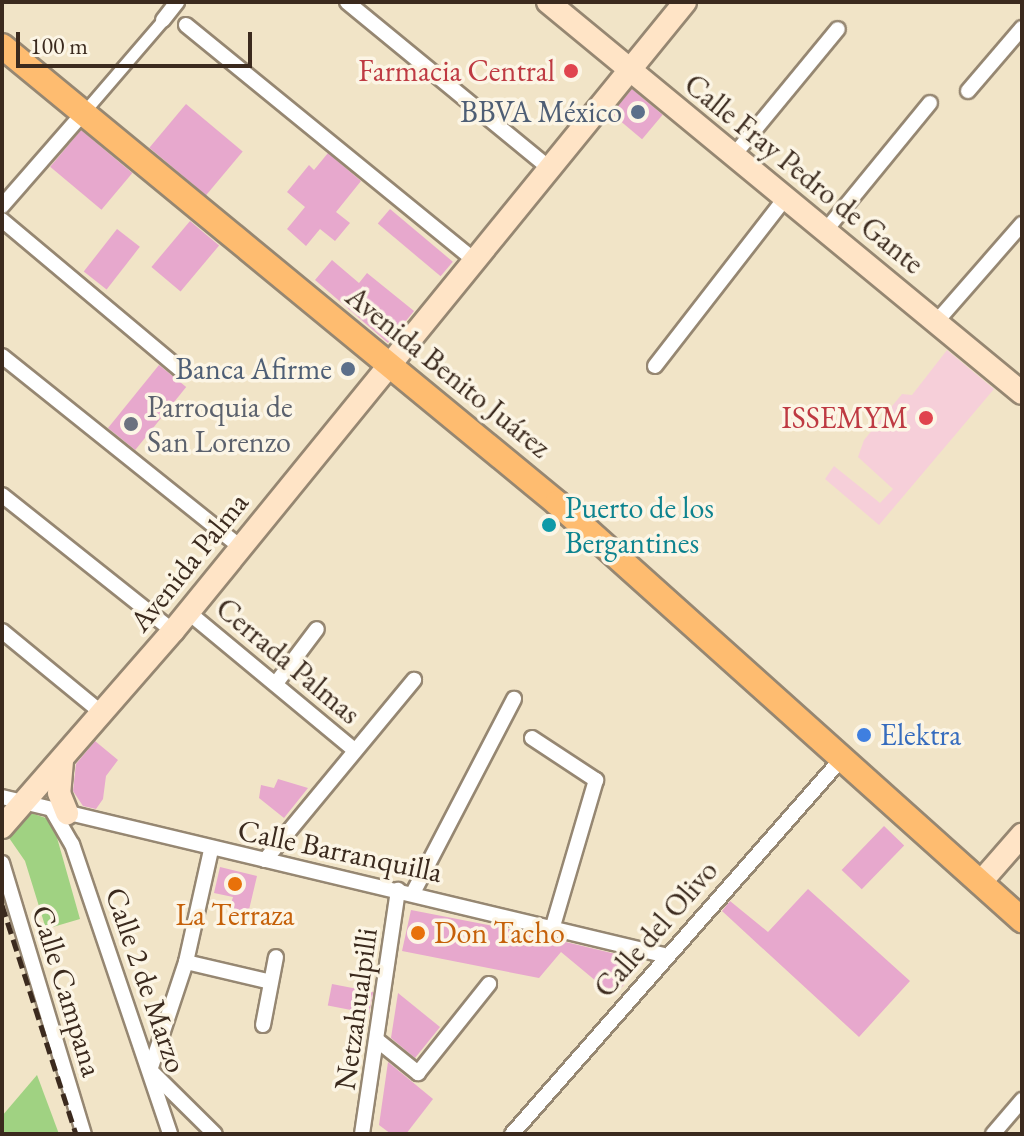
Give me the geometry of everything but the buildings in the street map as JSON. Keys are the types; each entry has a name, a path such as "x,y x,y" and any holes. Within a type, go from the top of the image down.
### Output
{"main road":[{"name":"Calle Fray Pedro de Gante","path":"548,2 1022,393"},
{"name":"Avenida Palma","path":"2,827 173,631 472,258 685,2"},
{"name":"Avenida Benito Juárez","path":"2,46 557,503 1022,920"},
{"path":"62,761 59,793 68,814"},
{"path":"980,883 1022,835"}],"street":[{"path":"2,206 177,2"},
{"path":"347,2 548,167"},
{"path":"186,25 472,258"},
{"path":"968,91 1022,28"},
{"path":"734,155 838,29"},
{"path":"826,230 930,103"},
{"path":"655,366 786,197"},
{"path":"2,220 183,372"},
{"path":"937,321 1022,224"},
{"path":"2,356 240,547"},
{"path":"2,495 173,631"},
{"name":"Cerrada Palmas","path":"188,612 277,682 354,750"},
{"path":"277,682 317,629"},
{"path":"2,631 102,713"},
{"path":"265,860 414,680"},
{"name":"Netzahualpilli","path":"367,1132 377,1040 405,891 514,699"},
{"path":"532,738 596,780 553,926"},
{"name":"Calle del Olivo","path":"512,1134 841,759"},
{"name":"Calle Barranquilla","path":"2,797 211,850 405,891 668,956"},
{"path":"68,814 76,828 72,844"},
{"name":"Calle 2 de Marzo","path":"68,814 72,844 170,1134"},
{"path":"211,850 186,962 150,1070 215,1134"},
{"name":"Calle Campana","path":"2,863 84,1134"},
{"path":"263,1025 276,957"},
{"path":"186,962 271,982"},
{"path":"377,1040 418,1073 489,984"},
{"path":"993,1134 1022,1100"}],"shaded area":[{"name":"ISSEMYM","path":"947,350 994,389 879,525 825,479 834,466 880,503 893,489 858,457 864,440 902,394 912,395"}],"green space":[{"path":"28,812 52,820 80,919 46,929 25,861 7,835"},
{"path":"37,1075 59,1134 2,1134 2,1116"}],"railway":[{"path":"2,905 76,1134"}],"place":[{"name":"Farmacia Central","path":"571,71"},
{"name":"BBVA México","path":"638,112"},
{"name":"Banca Afirme","path":"348,369"},
{"name":"ISSEMYM","path":"926,418"},
{"name":"Parroquia de San Lorenzo","path":"131,424"},
{"name":"Puerto de los Bergantines","path":"549,525"},
{"name":"Elektra","path":"864,735"},
{"name":"La Terraza","path":"235,884"},
{"name":"Don Tacho","path":"418,933"}]}
